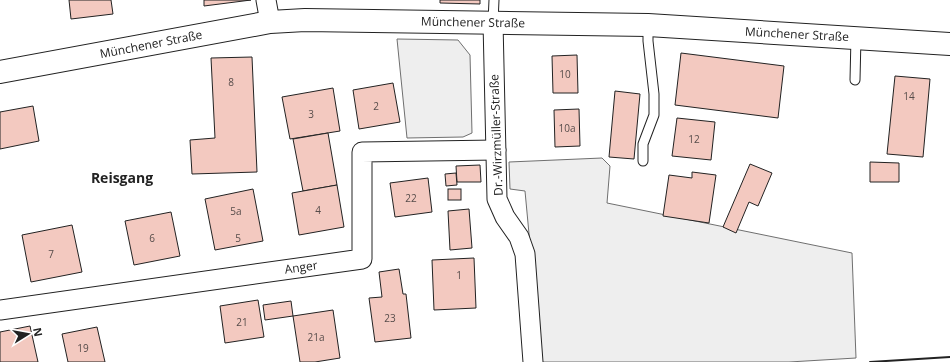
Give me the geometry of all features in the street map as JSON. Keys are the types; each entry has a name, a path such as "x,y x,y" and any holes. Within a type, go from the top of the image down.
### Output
{"main road":[{"name":"Münchener Straße","path":"0,72 270,22 305,20 648,25 950,44"}],"street":[{"path":"266,0 270,22"},
{"name":"Dr.-Wirzmüller-Straße","path":"494,22 497,199 505,217 523,245 525,254 533,362"},
{"name":"Anger","path":"0,310 362,259 362,152 496,150"}],"lane":[{"path":"494,0 494,22"},
{"path":"643,161 643,144 654,116 654,94 648,41 648,25"},
{"path":"855,80 856,37"}],"shaded area":[{"path":"397,39 458,40 470,55 472,133 463,137 407,138"},
{"path":"602,158 610,166 607,203 852,253 856,358 789,362 541,362 525,191 510,189 509,162"}],"building":[{"path":"69,0 111,0 113,14 71,19"},
{"path":"204,0 251,0 204,6"},
{"path":"440,0 480,0 480,4 440,3"},
{"path":"681,53 784,66 778,118 675,105"},
{"path":"577,55 578,93 553,93 552,56"},
{"path":"252,57 257,172 192,174 190,140 215,138 211,58"},
{"path":"895,76 930,79 923,157 887,154"},
{"path":"393,83 400,122 359,129 353,90"},
{"path":"333,88 340,131 290,139 282,97"},
{"path":"615,91 640,94 634,159 609,157"},
{"path":"33,106 39,141 0,149 0,112"},
{"path":"579,109 580,146 555,147 554,110"},
{"path":"677,118 715,122 711,160 672,156"},
{"path":"328,133 337,185 303,191 293,139"},
{"path":"870,162 899,163 899,182 870,182"},
{"path":"750,164 772,173 758,206 749,202 736,233 723,227"},
{"path":"480,165 481,182 457,182 456,166"},
{"path":"692,172 716,175 709,223 663,216 669,175 692,178"},
{"path":"456,173 457,185 446,186 445,174"},
{"path":"428,178 432,212 395,217 390,183"},
{"path":"337,185 344,227 299,235 292,193"},
{"path":"253,189 263,241 215,250 205,199"},
{"path":"448,189 461,189 461,200 448,200"},
{"path":"469,209 472,248 450,250 448,211"},
{"path":"171,212 180,256 134,265 125,221"},
{"path":"72,225 82,272 31,282 22,235"},
{"path":"474,258 476,308 434,310 432,260"},
{"path":"399,269 403,294 406,294 411,338 375,342 369,298 382,297 379,272"},
{"path":"258,300 264,337 225,343 220,306"},
{"path":"291,301 293,316 265,320 263,305"},
{"path":"333,310 340,358 315,362 300,362 293,316"},
{"path":"30,326 38,362 0,362 0,332"},
{"path":"97,327 105,362 68,362 62,334"}],"wall":[{"path":"870,362 950,357"}],"district":[{"name":"Reisgang","path":"122,177"}]}
